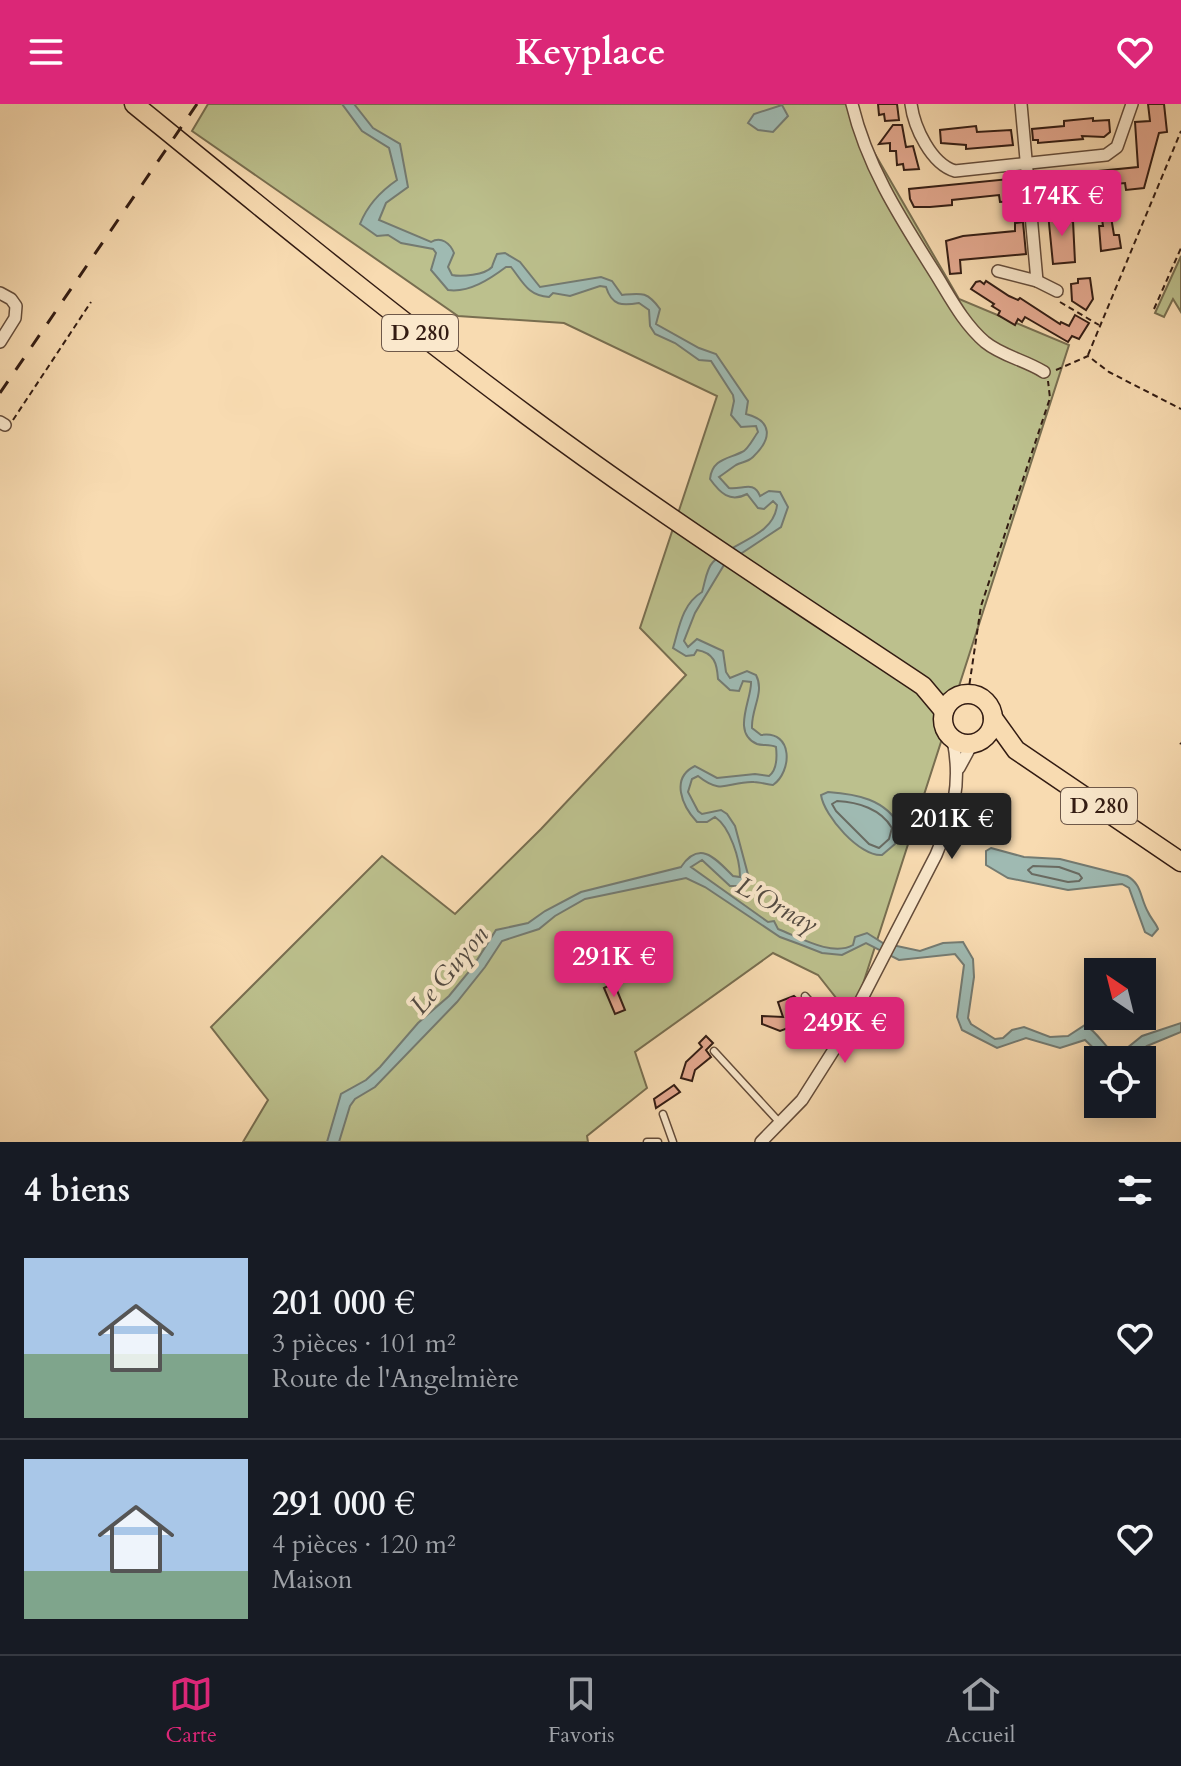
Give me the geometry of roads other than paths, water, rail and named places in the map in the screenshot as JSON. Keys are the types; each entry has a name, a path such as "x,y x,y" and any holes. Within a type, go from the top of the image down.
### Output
{"main road":[{"name":"D 280","path":"134,104 458,363 614,478 923,686 944,711"},
{"name":"D 280","path":"923,686 963,695"},
{"path":"963,695 982,699 988,704 993,718 990,731 976,742 953,740 944,727 944,711 963,695"},
{"name":"D 280","path":"993,718 1016,750 1181,862"},
{"name":"D 280","path":"976,742 1016,750"}],"street":[{"path":"852,104 860,136 886,194 958,310 973,330 1001,353 1044,372"},
{"path":"911,104 914,120 927,144 947,168 955,171 1106,155 1117,147 1132,104"},
{"path":"1021,104 1037,281"},
{"path":"998,271 1037,281 1057,291"},
{"path":"0,293 16,306 15,318 0,342"},
{"path":"761,1142 802,1100 842,1037 946,832 959,768 953,740"},
{"path":"959,768 976,742"}],"lane":[{"path":"805,996 842,1037"},
{"path":"714,1051 781,1124"},
{"path":"663,1114 673,1142"},
{"path":"647,1142 658,1142"}],"water":[{"path":"342,104 354,104 373,128 400,144 408,187 386,203 379,220 431,242 442,240 448,244 454,253 448,267 452,275 484,272 492,267 497,254 505,253 520,262 540,287 601,277 612,281 622,295 647,296 660,309 656,324 716,354 748,401 746,414 765,426 764,444 751,459 719,477 729,488 751,487 760,496 769,491 780,492 788,507 781,527 724,565 695,613 684,641 688,647 697,639 723,651 730,678 747,671 756,675 759,688 752,728 761,735 779,739 784,745 786,762 784,771 773,785 745,782 720,786 698,776 692,779 688,792 698,811 702,814 721,810 735,826 750,882 745,886 730,886 702,860 691,867 768,922 774,921 778,929 826,947 845,948 853,945 855,937 867,933 883,943 920,951 943,943 963,942 973,959 974,977 968,1018 971,1024 995,1039 1024,1027 1050,1037 1068,1036 1084,1026 1084,1030 1092,1030 1107,1046 1091,1046 1085,1040 1060,1048 1026,1038 997,1048 962,1030 957,1017 964,965 955,954 899,960 866,943 842,955 822,953 780,937 705,887 686,878 585,899 539,929 502,941 457,1002 375,1087 355,1099 339,1142 327,1142 341,1094 366,1080 418,1023 449,996 472,968 496,930 528,923 581,892 681,867 695,854 714,858 733,876 740,877 733,844 725,828 715,817 707,822 697,822 687,808 681,792 683,778 695,766 717,778 755,774 769,776 775,767 776,754 776,747 757,744 745,732 751,682 743,681 739,691 730,690 718,679 711,656 697,650 694,655 686,656 673,648 682,617 690,603 702,592 711,565 721,555 760,532 774,516 777,505 773,501 764,509 758,508 747,494 730,497 710,479 717,464 746,449 758,432 756,426 741,427 731,415 733,395 711,361 699,360 675,343 655,334 650,326 649,310 639,303 618,303 611,298 606,287 600,286 570,296 553,293 549,297 542,296 527,287 511,267 506,267 471,287 448,290 431,270 436,253 433,249 401,243 388,235 377,236 360,224 375,199 397,180 389,148 362,131"},
{"path":"782,105 788,116 773,132 758,130 748,123 754,114"},
{"path":"828,792 869,800 887,810 900,827 895,844 882,855 873,854 854,842 829,814 821,795"},
{"path":"991,848 1024,857 1060,859 1127,876 1138,887 1158,929 1152,936 1145,932 1129,888 1122,884 1068,890 1008,878 986,865 986,851"},
{"path":"1181,1023 1181,1032 1147,1046 1130,1046 1142,1036"}],"railway":[{"path":"0,393 197,104"}],"water label":[{"name":"L'Ornay","path":"777,905"},
{"name":"Le Guyon","path":"449,970"}]}
